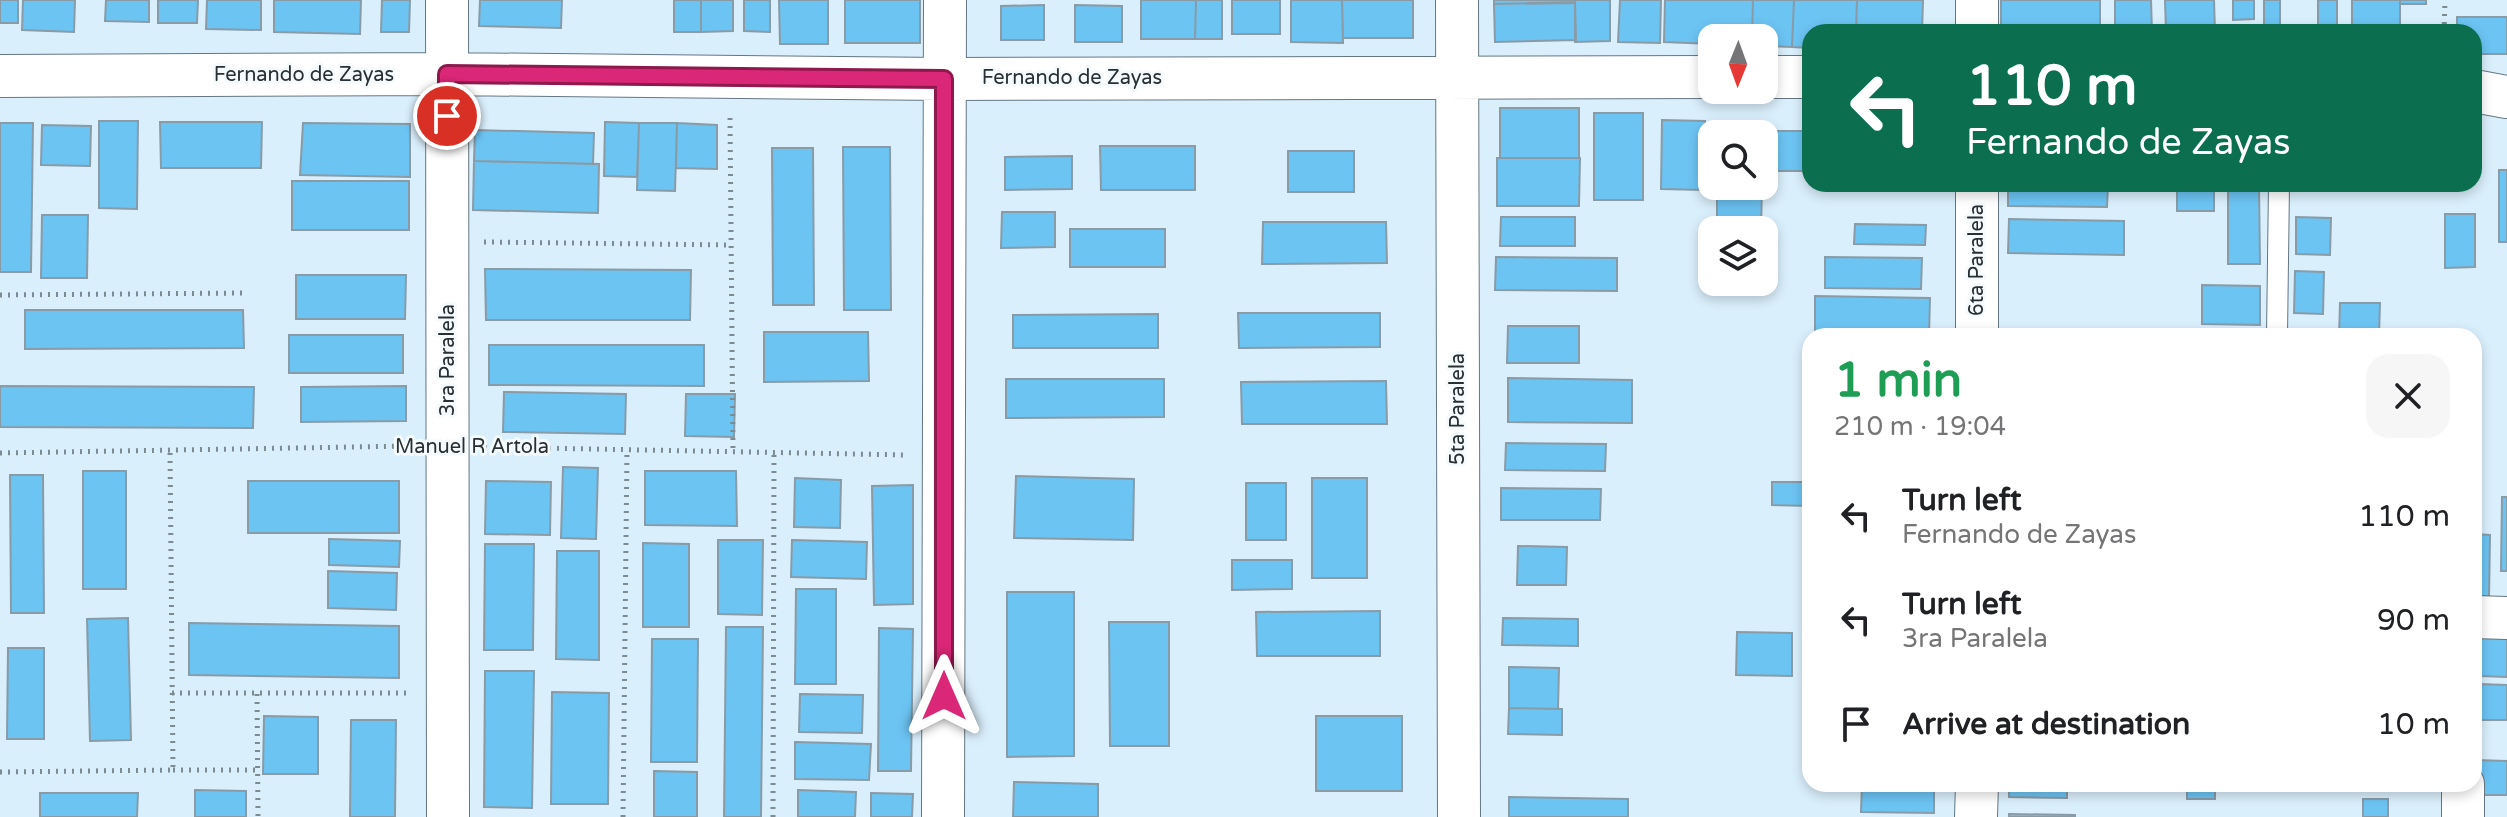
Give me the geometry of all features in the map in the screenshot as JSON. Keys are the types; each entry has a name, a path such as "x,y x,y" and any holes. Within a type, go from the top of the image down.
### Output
{"street":[{"name":"3ra Paralela","path":"447,0 448,817"},
{"path":"943,817 945,0"},
{"name":"5ta Paralela","path":"1457,0 1459,817"},
{"path":"1977,0 1977,24"},
{"name":"Fernando de Zayas","path":"0,76 447,74 944,79 1698,77"},
{"path":"1778,77 1802,77"},
{"path":"2482,92 2507,97"},
{"name":"6ta Paralela","path":"1977,192 1977,328"},
{"path":"2482,617 2507,618"},
{"path":"1976,817 1977,792"},
{"path":"2463,792 2463,817"}],"lane":[{"path":"2277,328 2279,192"}],"path":[{"path":"2444,24 2445,0"},
{"path":"730,118 733,452"},
{"path":"472,241 731,245"},
{"path":"0,295 243,293"},
{"name":"Manuel R Artola","path":"0,453 448,446 944,455"},
{"path":"623,817 627,449"},
{"path":"170,450 173,770"},
{"path":"773,817 774,452"},
{"path":"172,693 424,693"},
{"path":"257,694 258,817"},
{"path":"0,772 259,770"}],"building":[{"path":"0,0 18,0 18,23 0,23"},
{"path":"23,0 75,0 74,32 22,30"},
{"path":"106,0 149,0 149,22 105,21"},
{"path":"158,0 198,0 197,23 158,23"},
{"path":"207,0 261,0 261,30 206,29"},
{"path":"274,0 361,0 360,34 274,32"},
{"path":"382,0 410,0 409,32 381,32"},
{"path":"480,0 562,0 561,28 479,26"},
{"path":"674,0 701,0 701,32 674,32"},
{"path":"701,0 733,0 733,31 701,32"},
{"path":"744,0 770,0 770,32 744,31"},
{"path":"779,0 828,0 828,44 780,44"},
{"path":"845,0 920,0 920,43 845,43"},
{"path":"1141,0 1196,0 1195,39 1141,39"},
{"path":"1196,0 1222,0 1222,39 1195,39"},
{"path":"1232,0 1280,0 1280,34 1232,34"},
{"path":"1291,0 1342,0 1343,43 1291,42"},
{"path":"1342,0 1413,0 1413,38 1343,38"},
{"path":"1494,0 1575,0 1575,3 1494,4"},
{"path":"1575,0 1610,0 1610,41 1575,42"},
{"path":"1620,0 1661,0 1660,43 1618,42"},
{"path":"1665,0 1753,0 1752,24 1698,24 1698,43 1664,42"},
{"path":"1753,0 1794,0 1792,47 1778,46 1778,24 1752,24"},
{"path":"1794,0 1857,0 1856,24 1802,24 1802,48 1792,47"},
{"path":"1857,0 1923,0 1922,24 1856,24"},
{"path":"2001,0 2100,0 2100,24 2001,24"},
{"path":"2115,0 2151,0 2152,24 2115,24"},
{"path":"2165,0 2214,0 2215,24 2166,24"},
{"path":"2233,0 2254,0 2254,19 2233,20"},
{"path":"2264,0 2280,0 2280,24 2264,24"},
{"path":"2318,0 2337,0 2337,24 2318,24"},
{"path":"2352,0 2400,0 2400,24 2352,24"},
{"path":"2400,0 2426,0 2426,4 2400,4"},
{"path":"1575,2 1576,40 1495,42 1494,4"},
{"path":"1044,5 1044,40 1001,40 1001,6"},
{"path":"1075,5 1122,6 1122,42 1075,42"},
{"path":"2457,17 2507,17 2507,54 2482,54 2482,24 2457,24"},
{"path":"1500,108 1579,108 1579,158 1500,158"},
{"path":"1594,113 1643,113 1643,200 1594,200"},
{"path":"1662,120 1698,121 1698,190 1661,189"},
{"path":"99,121 138,121 137,209 99,208"},
{"path":"160,122 262,122 261,168 161,168"},
{"path":"605,122 639,123 637,177 604,176"},
{"path":"0,123 33,123 31,272 0,272"},
{"path":"303,123 410,124 410,177 300,175"},
{"path":"639,123 677,123 675,191 637,190"},
{"path":"677,123 717,125 717,169 676,168"},
{"path":"42,125 91,126 90,166 41,165"},
{"path":"475,130 594,133 593,164 474,161"},
{"path":"1778,131 1802,131 1802,171 1778,171"},
{"path":"1100,146 1195,146 1195,190 1101,190"},
{"path":"843,147 890,147 891,310 844,310"},
{"path":"772,148 813,148 814,305 773,305"},
{"path":"1288,151 1354,151 1354,192 1288,192"},
{"path":"1072,156 1072,189 1005,190 1005,157"},
{"path":"1497,158 1580,158 1579,206 1497,206"},
{"path":"474,161 599,164 598,213 473,210"},
{"path":"2499,170 2507,170 2507,242 2499,242"},
{"path":"292,181 409,181 409,230 292,230"},
{"path":"2008,192 2108,192 2107,207 2008,206"},
{"path":"2177,192 2214,192 2214,211 2177,211"},
{"path":"2228,192 2259,192 2260,264 2228,264"},
{"path":"1717,200 1762,200 1761,216 1717,216"},
{"path":"1002,212 1055,212 1055,247 1001,248"},
{"path":"2445,214 2475,214 2475,267 2445,268"},
{"path":"42,215 88,215 87,278 41,278"},
{"path":"1501,217 1575,217 1575,246 1500,246"},
{"path":"2296,217 2331,218 2330,255 2296,254"},
{"path":"2009,219 2124,221 2124,255 2008,253"},
{"path":"1263,222 1386,222 1387,263 1262,264"},
{"path":"1855,224 1926,225 1925,245 1854,244"},
{"path":"1070,229 1165,229 1165,267 1070,267"},
{"path":"1496,257 1617,258 1617,291 1495,290"},
{"path":"1825,257 1922,258 1921,289 1825,288"},
{"path":"485,269 691,270 690,320 486,320"},
{"path":"2295,271 2324,272 2323,314 2294,313"},
{"path":"296,275 406,275 405,319 296,319"},
{"path":"2202,285 2260,286 2260,325 2202,324"},
{"path":"1815,296 1930,298 1929,328 1815,328"},
{"path":"2340,303 2380,303 2379,328 2339,328"},
{"path":"25,310 243,310 244,348 25,349"},
{"path":"1238,313 1380,313 1380,347 1239,348"},
{"path":"1158,314 1158,348 1013,348 1013,315"},
{"path":"1508,326 1579,326 1579,363 1507,363"},
{"path":"764,332 868,332 869,381 764,382"},
{"path":"289,335 403,335 403,373 289,373"},
{"path":"489,345 704,345 704,386 489,385"},
{"path":"1508,378 1632,380 1632,423 1508,422"},
{"path":"1006,379 1164,379 1164,417 1006,418"},
{"path":"1386,381 1387,424 1242,424 1241,382"},
{"path":"0,386 254,387 253,428 0,427"},
{"path":"406,386 406,421 301,422 301,387"},
{"path":"504,392 626,394 625,434 503,432"},
{"path":"686,394 735,394 734,437 685,436"},
{"path":"1506,443 1606,444 1605,471 1505,470"},
{"path":"563,467 598,468 596,539 561,538"},
{"path":"83,471 126,471 126,589 83,589"},
{"path":"645,471 736,471 737,526 645,525"},
{"path":"10,475 43,475 44,613 11,613"},
{"path":"1016,476 1134,479 1133,540 1014,538"},
{"path":"795,478 841,480 840,528 794,527"},
{"path":"1312,478 1367,478 1367,578 1312,578"},
{"path":"248,481 399,481 399,533 248,533"},
{"path":"486,481 551,482 550,535 485,534"},
{"path":"1772,482 1802,482 1802,506 1772,505"},
{"path":"1246,483 1286,483 1286,540 1246,540"},
{"path":"913,485 913,604 874,605 872,486"},
{"path":"1501,488 1601,489 1600,520 1501,520"},
{"path":"2502,497 2507,497 2507,571 2501,571"},
{"path":"2482,534 2490,535 2489,597 2482,597"},
{"path":"329,539 400,541 399,567 329,565"},
{"path":"718,540 763,540 762,615 718,614"},
{"path":"792,540 867,542 866,579 791,577"},
{"path":"643,543 689,544 689,627 643,627"},
{"path":"485,544 534,544 533,650 484,650"},
{"path":"1518,546 1567,547 1566,585 1517,585"},
{"path":"557,551 599,551 599,660 556,659"},
{"path":"1232,560 1292,560 1292,589 1232,590"},
{"path":"328,571 397,573 396,610 328,608"},
{"path":"796,589 836,589 836,684 795,684"},
{"path":"1007,592 1074,592 1074,756 1007,757"},
{"path":"1380,611 1380,656 1257,656 1256,612"},
{"path":"128,618 131,740 90,741 87,619"},
{"path":"1503,618 1578,619 1578,646 1502,645"},
{"path":"1109,622 1169,622 1169,746 1110,746"},
{"path":"189,623 399,626 399,678 189,675"},
{"path":"726,627 763,627 761,817 724,817"},
{"path":"879,628 913,629 911,771 878,771"},
{"path":"1737,632 1792,633 1792,676 1736,675"},
{"path":"2482,637 2507,638 2507,677 2482,676"},
{"path":"652,639 698,639 697,762 651,762"},
{"path":"8,648 44,648 44,739 7,739"},
{"path":"1509,667 1559,668 1558,709 1509,708"},
{"path":"485,671 534,671 532,808 484,807"},
{"path":"2482,684 2507,685 2507,720 2482,720"},
{"path":"552,692 609,693 608,804 551,804"},
{"path":"800,694 863,695 862,733 799,732"},
{"path":"1509,708 1562,709 1562,735 1508,734"},
{"path":"264,716 318,717 318,774 263,774"},
{"path":"1316,716 1402,716 1402,791 1316,791"},
{"path":"351,720 396,720 395,817 350,817"},
{"path":"795,742 871,744 869,780 795,779"},
{"path":"2482,760 2507,761 2507,795 2474,795 2474,792 2482,792"},
{"path":"654,771 697,772 697,817 654,817"},
{"path":"1014,782 1098,784 1098,817 1013,817"},
{"path":"195,790 246,791 246,817 195,817"},
{"path":"798,790 856,792 855,817 798,817"},
{"path":"1862,792 1934,792 1934,813 1861,812"},
{"path":"2009,792 2067,792 2067,798 2009,797"},
{"path":"2187,792 2215,792 2215,799 2187,799"},
{"path":"40,793 138,793 137,817 40,817"},
{"path":"871,793 913,794 912,817 871,817"},
{"path":"1509,797 1628,799 1628,817 1509,817"},
{"path":"2363,799 2388,799 2388,817 2363,817"},
{"path":"2009,814 2075,815 2075,817 2009,817"}],"route":[{"path":"447,116 447,74 944,79 944,696"}]}
